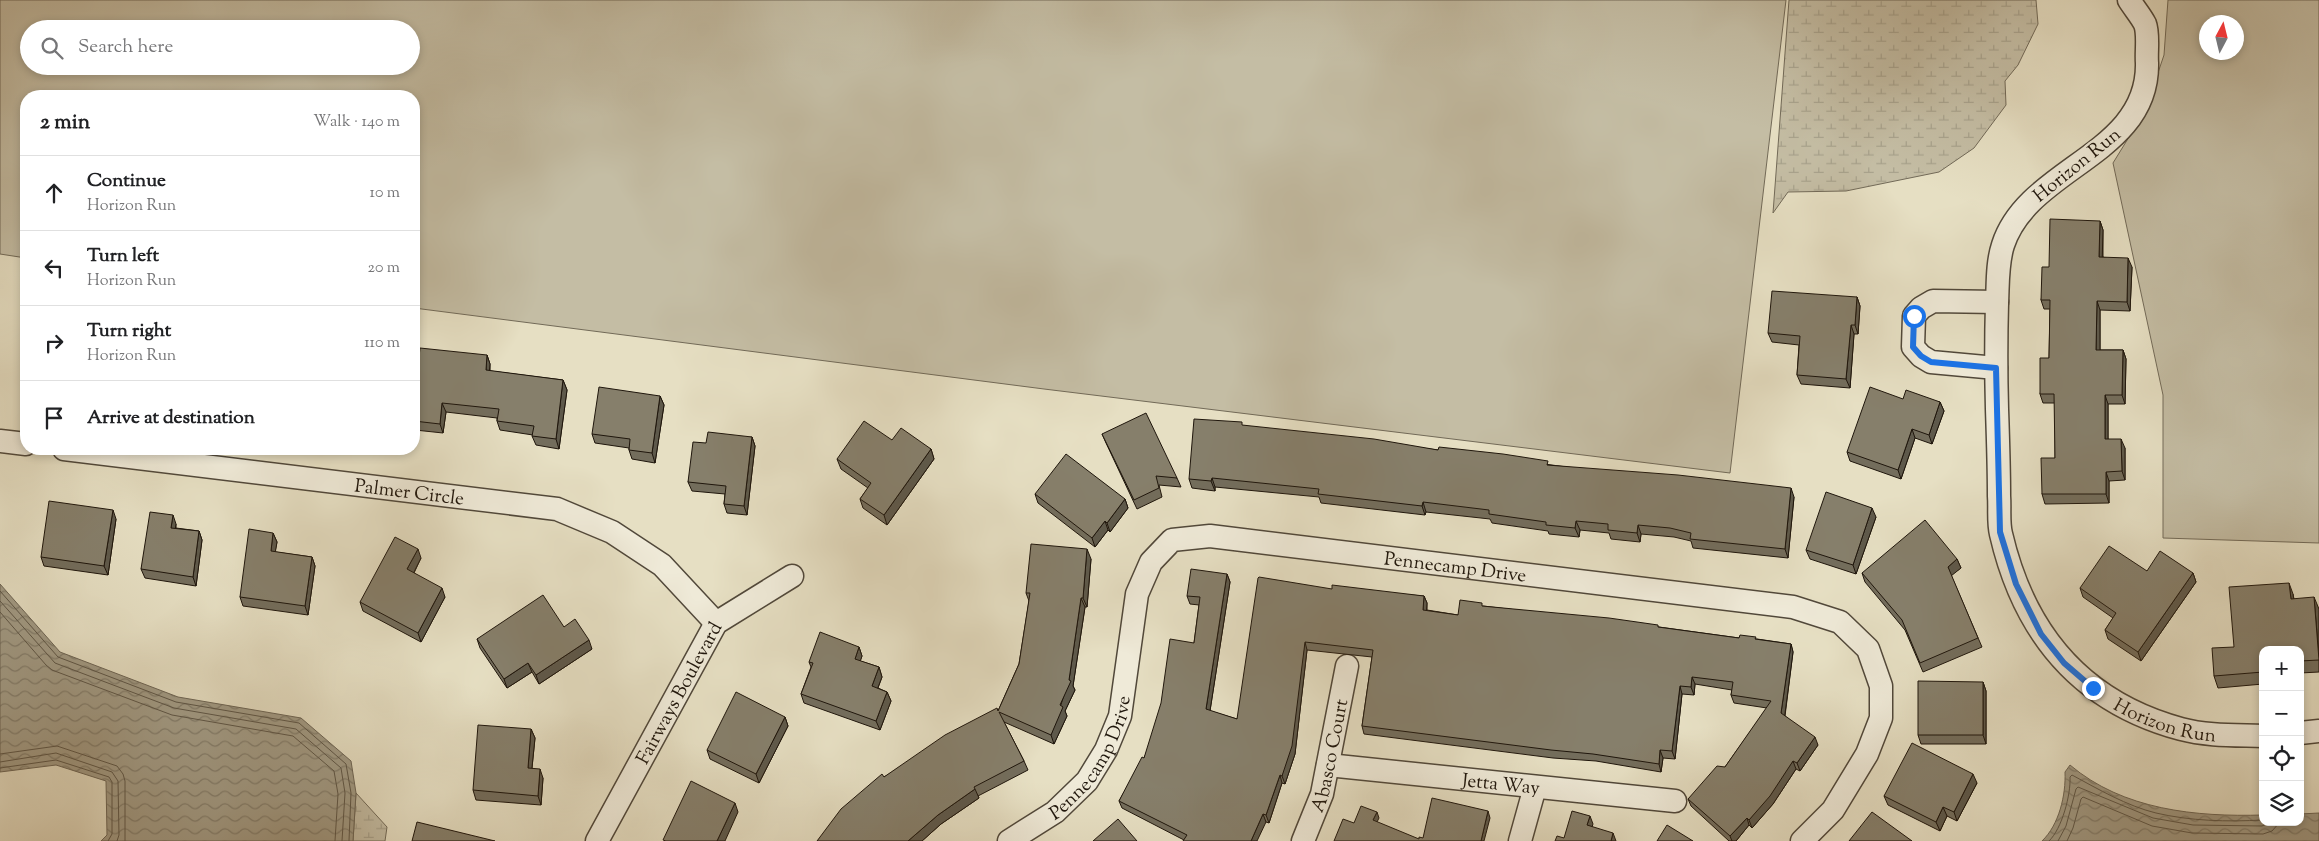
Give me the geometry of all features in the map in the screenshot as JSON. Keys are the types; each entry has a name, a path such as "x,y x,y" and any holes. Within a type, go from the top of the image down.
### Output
{"street":[{"name":"Horizon Run","path":"2129,0 2146,26 2147,74 2138,104 2121,128 2095,154 2044,188 2026,206 2012,224 2002,245 1998,267 1996,368 2000,532 2016,584 2041,634 2064,663 2093,688 2144,716 2183,729 2224,735 2259,736"},
{"path":"1996,368 1931,362 1921,356 1913,347 1914,316 1920,308 1933,301 1997,302"},
{"path":"0,441 20,443"},
{"name":"Palmer Circle","path":"112,455 557,510 612,532 662,565 716,623"},
{"name":"Pennecamp Drive","path":"1016,839 1055,812 1087,781 1106,750 1120,716 1137,594 1151,562 1172,540 1210,536 1793,607 1840,622 1868,649 1881,686 1881,718 1867,754 1856,773 1832,810 1802,841"},
{"name":"Fairways Boulevard","path":"597,841 716,623 792,576"},
{"name":"Abasco Court","path":"1303,841 1322,794 1347,666"},
{"path":"2304,733 2319,731"},
{"name":"Jetta Way","path":"1328,765 1675,801"},
{"path":"1520,841 1535,787"}],"green space":[{"path":"0,0 1786,0 1730,473 1044,389 420,309 420,90 20,90 20,257 0,254"},
{"path":"1789,0 2036,0 2038,24 2018,65 2005,81 2006,105 1974,148 1939,172 1846,191 1788,192 1773,213"},
{"path":"2168,0 2319,0 2319,543 2163,538 2163,395 2113,163 2145,111 2164,55"},
{"path":"356,793 387,827 385,841 353,841"}],"water":[{"path":"0,584 60,652 178,697 301,718 351,761 356,793 353,841 101,841 107,835 106,781 56,765 0,772"},
{"path":"2070,765 2091,780 2113,792 2161,808 2212,814 2259,815 2259,826 2304,826 2304,814 2319,813 2319,841 2042,841 2053,827 2063,800 2065,772"}],"building":[{"path":"2050,219 2100,221 2099,257 2128,258 2127,302 2097,301 2096,350 2123,350 2122,395 2105,395 2105,439 2121,439 2122,471 2106,472 2106,494 2042,494 2041,458 2055,458 2054,394 2040,394 2040,358 2049,358 2050,300 2041,300 2042,267 2049,267"},
{"path":"1772,291 1857,297 1855,325 1851,325 1846,379 1797,375 1800,336 1768,333"},
{"path":"420,348 487,355 486,370 563,380 556,439 532,436 534,426 497,421 499,409 442,403 440,424 420,422"},
{"path":"599,387 660,396 652,453 629,450 630,439 592,434"},
{"path":"1870,387 1903,399 1906,390 1940,402 1929,435 1912,429 1898,470 1847,452"},
{"path":"1146,413 1177,478 1156,476 1159,488 1134,500 1102,434"},
{"path":"1194,419 1242,422 1242,425 1374,439 1438,450 1439,447 1503,454 1548,461 1547,465 1678,475 1791,488 1785,549 1690,539 1691,533 1670,528 1638,525 1637,533 1608,530 1608,524 1576,521 1575,528 1546,525 1546,522 1489,514 1489,510 1423,502 1422,506 1318,494 1319,489 1212,478 1211,481 1189,479"},
{"path":"864,421 892,440 901,428 931,449 884,515 860,499 871,483 837,459"},
{"path":"708,432 752,437 744,506 724,504 726,486 688,482 693,442 706,443"},
{"path":"1066,454 1125,499 1107,523 1105,521 1092,538 1035,494"},
{"path":"1826,492 1872,508 1853,565 1806,550"},
{"path":"49,501 113,510 104,566 41,557"},
{"path":"150,512 173,515 171,528 199,531 193,577 141,569"},
{"path":"1925,520 1957,559 1948,567 1978,638 1920,663 1902,620 1862,573"},
{"path":"249,529 273,533 271,551 312,557 305,606 240,597"},
{"path":"395,537 418,549 407,569 442,588 418,633 360,602"},
{"path":"1031,544 1087,549 1083,598 1081,598 1069,680 1071,681 1060,705 1063,707 1051,735 999,712 1024,761 974,787 975,789 938,815 908,841 817,841 841,809 882,774 884,777 945,735 997,708 998,711 1019,664 1030,593 1026,593"},
{"path":"2109,546 2147,571 2160,551 2193,573 2138,652 2105,630 2116,613 2080,588"},
{"path":"1191,569 1227,574 1206,709 1237,719 1259,577 1332,589 1332,585 1424,596 1423,610 1458,615 1460,600 1482,603 1482,606 1609,618 1739,638 1740,635 1756,637 1755,639 1791,644 1781,713 1815,737 1797,763 1793,761 1770,796 1749,820 1747,818 1730,836 1688,799 1717,766 1725,767 1771,701 1731,695 1733,682 1692,677 1691,687 1680,686 1672,751 1660,750 1659,764 1593,754 1362,726 1373,650 1305,642 1292,746 1266,815 1263,814 1251,841 1183,841 1187,835 1119,801 1142,757 1144,758 1161,703 1170,639 1194,643 1200,597 1187,596"},
{"path":"2289,583 2291,599 2314,597 2319,660 2304,661 2304,646 2259,646 2259,672 2214,676 2212,648 2234,647 2229,587"},
{"path":"543,595 564,627 575,619 589,640 536,675 528,663 504,679 477,639"},
{"path":"820,632 859,647 855,659 879,667 872,686 887,692 876,721 801,694 813,663 809,662"},
{"path":"1918,681 1983,682 1983,735 1918,735"},
{"path":"736,692 785,717 756,774 707,750"},
{"path":"478,725 531,729 528,768 540,769 538,796 473,790"},
{"path":"1912,743 1973,774 1954,812 1943,807 1936,822 1884,796"},
{"path":"691,781 735,803 717,841 663,840"},
{"path":"1432,798 1488,811 1481,841 1334,841 1343,819 1354,823 1361,806 1377,812 1373,820 1419,839 1419,837 1423,838"},
{"path":"1572,811 1590,816 1587,825 1613,833 1611,841 1555,841 1557,836 1564,838"},
{"path":"1872,812 1912,841 1849,841"},
{"path":"1118,819 1137,841 1093,841"},
{"path":"417,822 495,841 412,841"},
{"path":"1667,825 1693,841 1657,841"}],"route":[{"path":"1914,316 1913,347 1921,356 1931,362 1957,366 1996,368 2000,532 2016,584 2041,634 2064,663 2093,688"}]}
